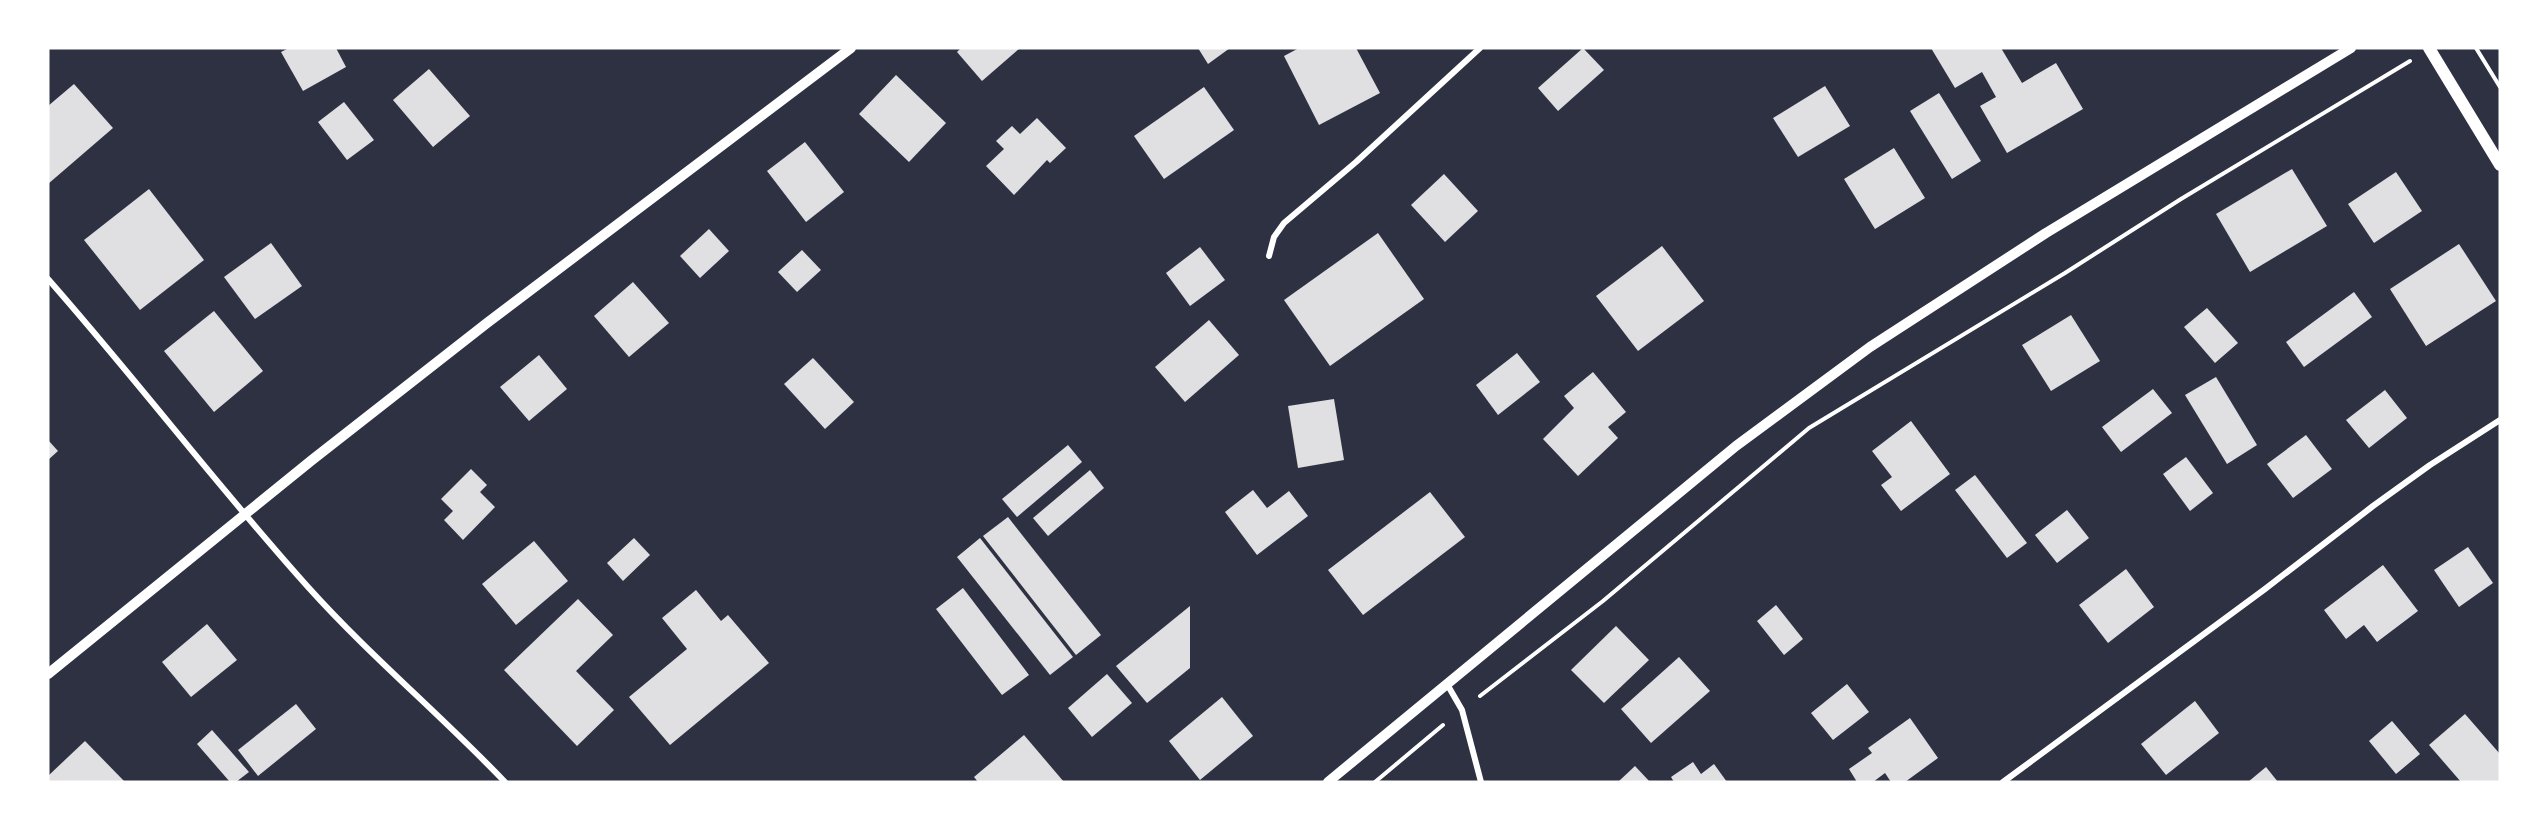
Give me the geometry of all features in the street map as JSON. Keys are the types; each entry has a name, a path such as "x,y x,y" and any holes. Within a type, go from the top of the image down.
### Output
{"main road":[{"path":"2429,48 2500,165"}],"street":[{"path":"48,674 312,460 487,323 851,48"},
{"path":"1269,256 1274,237 1284,223 1356,162 1479,48"},
{"path":"1328,782 1736,446 1870,347 2046,233 2351,48"},
{"path":"48,279 98,335 245,515 310,590 386,669 505,782"},
{"path":"2003,782 2410,479 2500,420"},
{"path":"1447,684 1462,710 1481,782"}],"path":[{"path":"2476,48 2500,87"},
{"path":"1375,782 1462,710 1603,601 1809,428 2405,64"}],"building":[{"path":"289,48 336,48 346,67 303,91 281,52"},
{"path":"961,48 1020,48 982,81 957,52"},
{"path":"1198,48 1230,48 1208,64"},
{"path":"1299,48 1356,48 1380,93 1319,125 1284,56"},
{"path":"1583,48 1604,70 1558,111 1538,88"},
{"path":"1931,48 2001,48 2022,83 2056,63 2083,109 2007,153 1980,106 1996,97 1982,72 1955,88"},
{"path":"429,69 470,116 433,147 393,100"},
{"path":"896,75 946,123 909,162 859,114"},
{"path":"74,84 113,128 48,184 48,106"},
{"path":"1825,86 1850,126 1798,157 1773,118"},
{"path":"1204,87 1234,130 1164,179 1134,136"},
{"path":"1939,93 1981,161 1952,179 1910,111"},
{"path":"344,102 374,140 347,160 318,122"},
{"path":"1037,118 1066,148 1050,163 1047,160 1014,195 986,166 1004,149 996,141 1012,126 1020,134"},
{"path":"805,142 844,192 806,222 767,171"},
{"path":"1894,148 1925,198 1875,229 1844,179"},
{"path":"2292,169 2327,226 2250,272 2216,214"},
{"path":"2396,172 2422,211 2374,243 2348,204"},
{"path":"1444,174 1478,211 1445,242 1411,205"},
{"path":"149,189 204,260 140,310 84,240"},
{"path":"709,229 729,251 700,278 680,256"},
{"path":"1378,233 1424,299 1330,366 1284,300"},
{"path":"271,243 302,286 255,319 224,277"},
{"path":"2459,244 2496,301 2426,346 2390,289"},
{"path":"1662,246 1704,301 1638,351 1596,296"},
{"path":"1200,247 1225,280 1190,306 1166,273"},
{"path":"802,250 821,270 797,292 778,272"},
{"path":"633,282 669,323 629,357 594,316"},
{"path":"2354,292 2372,317 2304,367 2286,342"},
{"path":"2207,308 2238,343 2215,363 2184,327"},
{"path":"214,311 263,371 214,412 164,351"},
{"path":"2071,315 2100,361 2051,391 2022,345"},
{"path":"1209,320 1239,355 1185,402 1155,367"},
{"path":"1517,353 1540,382 1498,415 1476,385"},
{"path":"539,355 567,389 529,421 500,387"},
{"path":"813,358 854,402 825,429 784,384"},
{"path":"1593,372 1626,412 1608,427 1618,438 1578,476 1543,439 1574,408 1564,396"},
{"path":"2216,377 2257,445 2227,464 2185,395"},
{"path":"2153,389 2172,413 2121,452 2102,427"},
{"path":"2385,390 2407,418 2369,448 2346,420"},
{"path":"1334,399 1344,460 1298,468 1288,406"},
{"path":"1911,421 1950,474 1901,511 1881,485 1892,477 1872,451"},
{"path":"2306,435 2332,469 2293,498 2267,464"},
{"path":"48,440 58,451 48,460"},
{"path":"1068,445 1082,462 1017,517 1002,499"},
{"path":"2186,457 2213,493 2190,511 2163,474"},
{"path":"471,469 487,485 480,492 495,507 463,540 444,520 453,511 441,499"},
{"path":"1090,470 1104,488 1048,536 1033,518"},
{"path":"1975,475 2027,543 2007,558 1955,490"},
{"path":"1253,490 1267,508 1289,491 1308,516 1257,555 1225,512"},
{"path":"1430,492 1465,537 1363,615 1328,570"},
{"path":"2067,510 2089,538 2057,563 2035,535"},
{"path":"1008,517 1101,635 1076,655 983,536"},
{"path":"634,538 650,555 623,581 607,563"},
{"path":"980,538 1073,657 1050,675 957,557"},
{"path":"534,541 568,581 516,625 482,584"},
{"path":"2468,547 2493,583 2459,607 2434,570"},
{"path":"2383,565 2418,611 2377,642 2364,625 2346,639 2324,610"},
{"path":"2126,569 2154,607 2108,643 2079,605"},
{"path":"963,588 1029,675 1002,695 936,609"},
{"path":"696,590 721,621 728,615 769,663 670,745 629,697 687,649 662,618"},
{"path":"578,599 613,635 576,671 614,710 577,746 504,670"},
{"path":"1776,605 1803,639 1784,655 1757,621"},
{"path":"1190,606 1190,668 1147,703 1116,666"},
{"path":"207,624 237,660 191,697 162,662"},
{"path":"1616,626 1649,660 1604,703 1571,670"},
{"path":"1679,657 1710,691 1651,743 1621,709"},
{"path":"1107,674 1132,703 1092,737 1068,708"},
{"path":"1847,684 1869,712 1833,740 1811,713"},
{"path":"1222,697 1253,736 1200,780 1169,741"},
{"path":"2195,701 2219,733 2166,775 2141,744"},
{"path":"296,704 316,729 258,776 238,750"},
{"path":"2465,714 2500,754 2500,782 2461,782 2429,745"},
{"path":"1910,718 1938,758 1905,782 1891,782 1885,773 1873,782 1857,782 1849,769 1872,753 1868,748"},
{"path":"2392,721 2420,754 2396,774 2369,741"},
{"path":"212,730 249,772 236,782 230,782 197,744"},
{"path":"1024,735 1064,782 978,782 974,777"},
{"path":"85,741 125,782 48,782 48,776"},
{"path":"1693,762 1701,774 1714,764 1727,782 1674,782 1671,777"},
{"path":"1635,766 1650,782 1618,782"},
{"path":"2266,767 2278,782 2248,782"}]}
